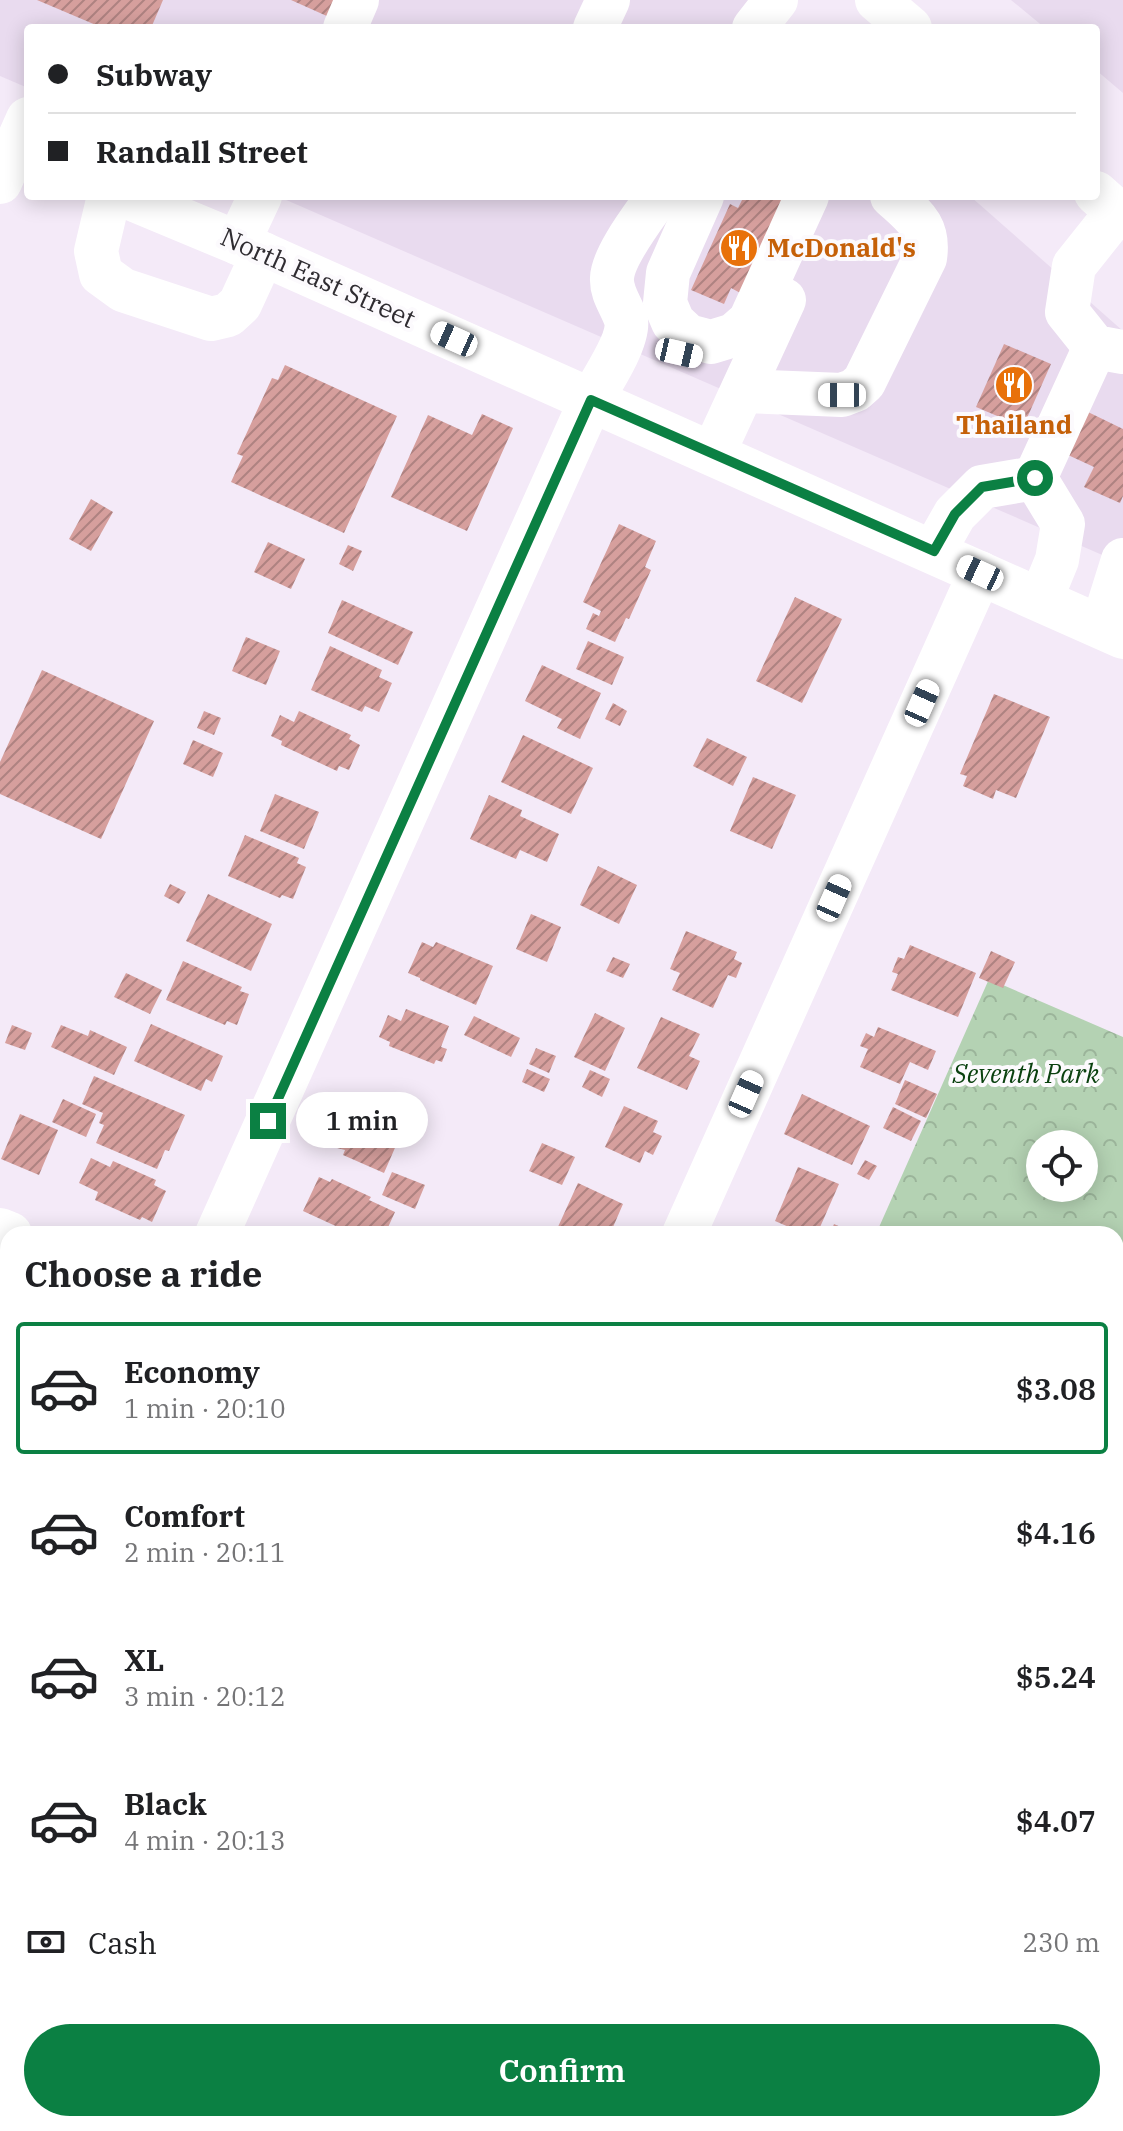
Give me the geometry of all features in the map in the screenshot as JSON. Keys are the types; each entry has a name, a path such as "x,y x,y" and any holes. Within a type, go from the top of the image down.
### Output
{"street":[{"path":"347,24 357,0"},
{"path":"597,24 608,0"},
{"path":"757,24 776,0"},
{"path":"877,0 905,24"},
{"path":"108,200 96,251 101,274 123,290 211,319 228,315 246,294 259,200"},
{"name":"North East Street","path":"135,200 251,248 1112,632"},
{"path":"221,1226 591,400 614,361 625,333 626,321 617,302 612,278 619,256 655,200"},
{"path":"681,200 668,223 633,259 627,278 629,297 641,312 688,336 711,342 734,335 750,321 805,200"},
{"path":"688,336 673,322 665,303 668,273 700,200"},
{"path":"713,454 826,200"},
{"path":"625,333 679,353 722,363 746,383 842,395 855,390 864,382 925,258 927,243 923,228 896,200"},
{"path":"1035,478 1109,350 1067,312 1074,266 1112,208"},
{"path":"934,551 955,514 982,487 1035,478"},
{"path":"1035,478 1063,524 1057,560 1041,599"},
{"path":"1112,632 1123,560"},
{"path":"688,1226 980,573"}],"shaded area":[{"path":"0,0 749,0 776,24 24,24 24,86 0,76"},
{"path":"1011,0 1123,0 1123,93 1100,73 1100,24 1040,24"},
{"path":"286,200 975,200 1123,331 1123,564"}],"green space":[{"name":"Seventh Park","path":"989,979 1123,1037 1123,1226 880,1226"}],"building":[{"path":"37,0 163,0 153,24 94,24"},
{"path":"291,0 337,0 329,17"},
{"name":"McDonald's","path":"742,200 789,200 746,296 731,288 724,304 691,290 730,204 738,208"},
{"name":"Thailand","path":"1004,344 1051,364 1023,427 976,407"},
{"path":"285,365 397,416 344,533 231,482 243,456 237,454 272,378 278,380"},
{"path":"1088,412 1123,429 1123,496 1120,503 1084,487 1094,467 1068,455"},
{"path":"482,414 513,428 467,531 391,497 428,415 472,435"},
{"path":"91,499 113,512 91,551 69,539"},
{"path":"619,524 656,541 645,567 651,570 615,642 586,629 593,613 599,616 601,611 583,602"},
{"path":"268,542 305,559 291,589 254,572"},
{"path":"348,545 362,551 353,571 339,564"},
{"path":"795,597 842,619 802,703 756,681"},
{"path":"342,600 413,632 398,665 328,633"},
{"path":"246,637 280,651 266,685 232,671"},
{"path":"588,641 624,657 612,685 576,669"},
{"path":"330,646 382,670 379,677 392,683 379,712 365,706 362,712 311,690"},
{"path":"542,665 601,693 580,739 557,728 562,719 525,701"},
{"path":"42,670 154,721 101,839 0,794 0,762"},
{"path":"994,694 1050,717 1016,798 996,790 993,799 963,786 967,776 960,774"},
{"path":"613,703 627,711 620,726 605,719"},
{"path":"204,711 221,718 214,735 197,728"},
{"path":"299,711 351,735 349,739 360,745 349,770 339,766 337,771 281,745 282,741 271,736 280,715 294,722"},
{"path":"523,735 593,768 571,814 501,782"},
{"path":"707,738 747,757 733,786 693,766"},
{"path":"193,740 223,753 213,777 183,764"},
{"path":"753,777 796,795 772,849 730,831"},
{"path":"275,794 319,812 304,849 260,831"},
{"path":"489,795 522,810 520,816 559,834 547,862 520,850 516,859 470,839"},
{"path":"245,835 299,858 297,863 306,867 293,899 282,895 280,898 228,876"},
{"path":"598,866 637,885 619,924 580,905"},
{"path":"170,884 186,892 179,904 164,896"},
{"path":"208,894 272,924 251,971 186,941"},
{"path":"531,914 561,927 547,962 516,949"},
{"path":"686,931 737,952 734,959 742,963 736,978 728,975 713,1008 672,990 680,973 670,969"},
{"path":"422,942 433,947 436,942 493,966 476,1005 408,973"},
{"path":"910,945 976,973 958,1017 891,990 898,974 892,972 898,957 904,959"},
{"path":"991,951 1015,962 1003,988 979,978"},
{"path":"613,957 630,964 623,978 606,971"},
{"path":"183,961 242,987 240,991 249,994 237,1025 227,1021 225,1025 166,1000"},
{"path":"126,973 162,990 150,1014 114,997"},
{"path":"406,1009 449,1026 441,1047 447,1049 442,1062 436,1060 434,1064 389,1046 390,1042 379,1037 388,1015 401,1021"},
{"path":"595,1013 625,1028 605,1071 574,1057"},
{"path":"474,1016 520,1038 511,1057 464,1035"},
{"path":"661,1017 700,1034 689,1056 700,1061 687,1090 637,1068"},
{"path":"151,1024 223,1056 212,1082 206,1079 201,1091 134,1061"},
{"path":"12,1025 32,1033 25,1050 5,1043"},
{"path":"61,1025 88,1036 90,1030 127,1047 114,1075 51,1047"},
{"path":"878,1027 936,1051 928,1070 910,1062 900,1084 860,1067 868,1049 860,1046 866,1033 874,1037"},
{"path":"536,1048 556,1056 549,1073 529,1064"},
{"path":"527,1069 550,1079 544,1092 522,1082"},
{"path":"590,1070 610,1079 602,1097 582,1087"},
{"path":"94,1076 185,1115 157,1169 96,1143 104,1125 99,1123 103,1113 82,1104"},
{"path":"905,1080 937,1094 926,1118 895,1104"},
{"path":"802,1094 870,1126 852,1165 784,1134"},
{"path":"63,1099 96,1114 86,1137 52,1122"},
{"path":"624,1106 658,1121 653,1132 662,1136 653,1155 645,1151 640,1163 605,1147"},
{"path":"893,1107 921,1121 911,1141 883,1128"},
{"path":"20,1114 58,1130 39,1175 1,1159"},
{"path":"361,1117 401,1134 384,1173 343,1155 345,1150 337,1148 348,1123 356,1126"},
{"path":"542,1143 575,1157 562,1185 529,1171"},
{"path":"91,1158 110,1167 113,1161 156,1180 154,1185 166,1191 152,1222 142,1217 140,1220 95,1200 98,1192 79,1183"},
{"path":"865,1160 877,1166 869,1180 857,1174"},
{"path":"798,1167 839,1184 821,1226 787,1226 775,1221"},
{"path":"392,1172 425,1185 415,1209 382,1195"},
{"path":"319,1177 330,1182 332,1179 395,1212 389,1226 336,1226 303,1211"},
{"path":"578,1183 623,1204 613,1226 558,1226"}],"place":[{"name":"McDonald's","path":"739,248"},
{"name":"Thailand","path":"1014,385"}],"route":[{"path":"268,1121 591,400 934,551 955,514 982,487 1035,478"}]}
